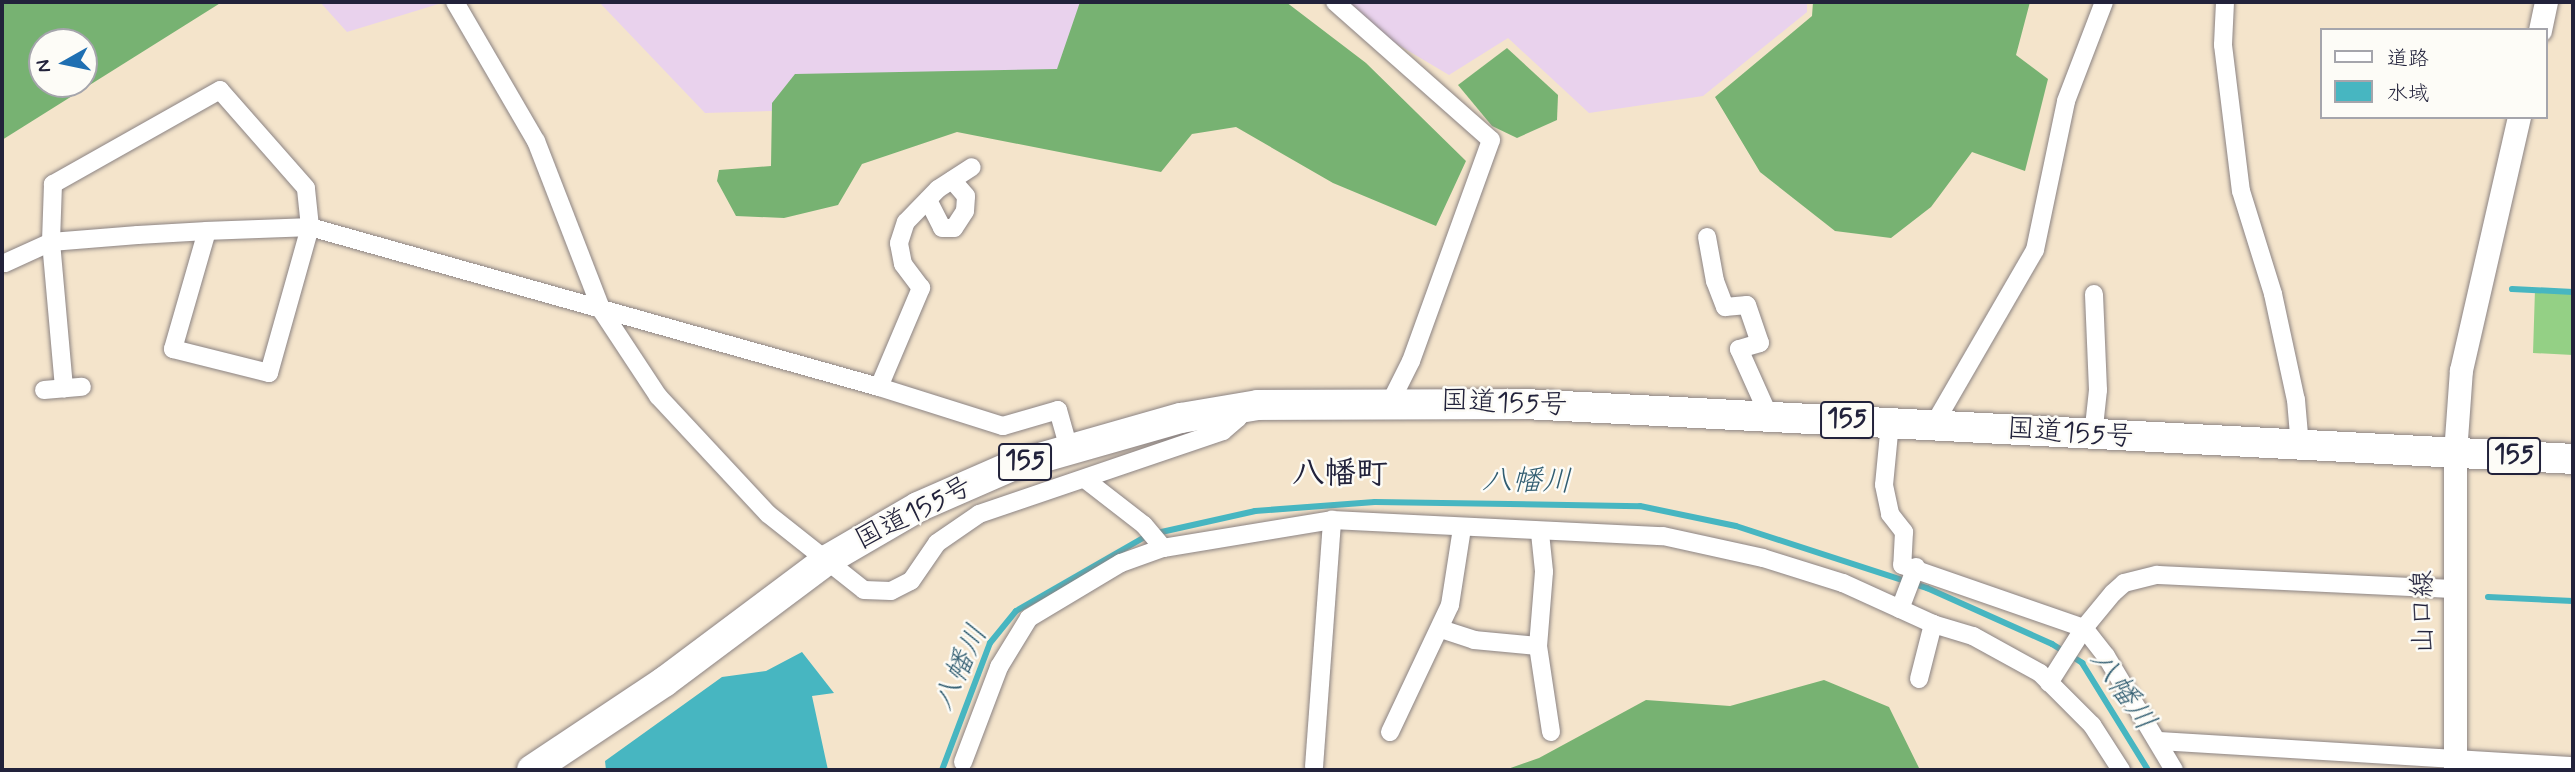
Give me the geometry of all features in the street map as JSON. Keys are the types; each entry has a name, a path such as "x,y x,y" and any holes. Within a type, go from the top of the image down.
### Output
{"highway":[{"name":"国道155号","path":"532,770 664,682 827,560 918,507 1012,466 1181,418 1239,408 1391,401 1769,416 2093,436 2573,459"}],"street":[{"path":"456,2 536,141 602,311 658,396 768,514 864,590 891,591 911,581 937,543 979,514 1086,480 1223,431 1238,418 1239,408"},
{"path":"1335,2 1491,140 1411,361 1391,401"},
{"path":"1933,426 2035,250 2066,101 2104,2"},
{"path":"2225,2 2223,45 2241,191 2273,294 2296,400 2300,447"},
{"path":"2540,28 2546,2"},
{"path":"64,388 51,242 53,184 220,90 306,188 310,227 269,373 173,349 207,231"},
{"name":"山口線","path":"2455,765 2455,453 2461,370 2519,119"},
{"path":"879,387 921,288 903,264 899,243 905,222 952,180 972,167"},
{"path":"928,200 942,228 954,228 965,211 966,196 952,180"},
{"path":"5,263 51,242 310,227 879,387 1003,426 1058,410 1069,449"},
{"path":"1707,237 1715,281 1725,307 1747,305 1760,343 1739,349 1769,416"},
{"path":"2093,436 2098,390 2094,293"},
{"path":"44,390 82,387"},
{"path":"1891,423 1884,485 1890,514 1904,533 1902,565 2079,635 2160,741 2174,770"},
{"path":"1086,480 1144,524 1161,544"},
{"path":"1314,767 1332,520"},
{"path":"963,762 999,667 1029,618 1121,563 1161,544 1332,520 1539,533 1663,536 1763,558 1843,583 1902,605 1933,624 1973,636 2040,673 2092,725 2121,770"},
{"path":"1390,732 1441,629 1450,605 1462,528"},
{"path":"1539,533 1544,572 1538,646 1551,732"},
{"path":"1902,605 1914,571"},
{"path":"2049,684 2079,635 2124,583 2157,575 2454,589"},
{"path":"1919,679 1933,624"},
{"path":"1441,629 1474,640 1538,646"},
{"path":"2160,741 2455,765 2573,766"}],"shaded area":[{"path":"320,2 445,2 347,32"},
{"path":"599,2 1214,2 1203,98 705,113"},
{"path":"1326,2 1807,2 1807,12 1703,96 1589,113 1508,38 1449,75"}],"green space":[{"path":"2,2 222,2 98,80 98,28 28,28 28,98 69,98 2,140"},
{"path":"1080,2 1286,2 1366,63 1466,161 1436,226 1333,183 1236,127 1192,134 1161,172 957,132 862,164 838,205 784,218 736,216 717,181 719,170 771,166 772,103 795,74 1057,69"},
{"path":"1813,2 2030,2 2016,55 2048,79 2025,171 1972,152 1931,207 1891,238 1835,231 1760,172 1715,97 1812,16"},
{"path":"1507,48 1558,95 1557,120 1517,138 1492,126 1458,85"},
{"path":"2535,290 2573,292 2573,355 2533,353"},
{"path":"1824,680 1889,707 1920,770 1505,770 1539,758 1646,700 1730,706"}],"water":[{"path":"802,652 834,693 812,696 828,770 606,770 605,761 722,677 766,671"}],"waterway":[{"path":"2512,289 2573,292"},
{"name":"八幡川","path":"942,770 990,643 1016,611 1148,535 1255,511 1375,502 1640,506 1736,526 1927,588 2052,644 2082,663 2148,770"},
{"path":"2488,597 2573,601"}],"district":[{"name":"八幡町","path":"1340,474"}]}
